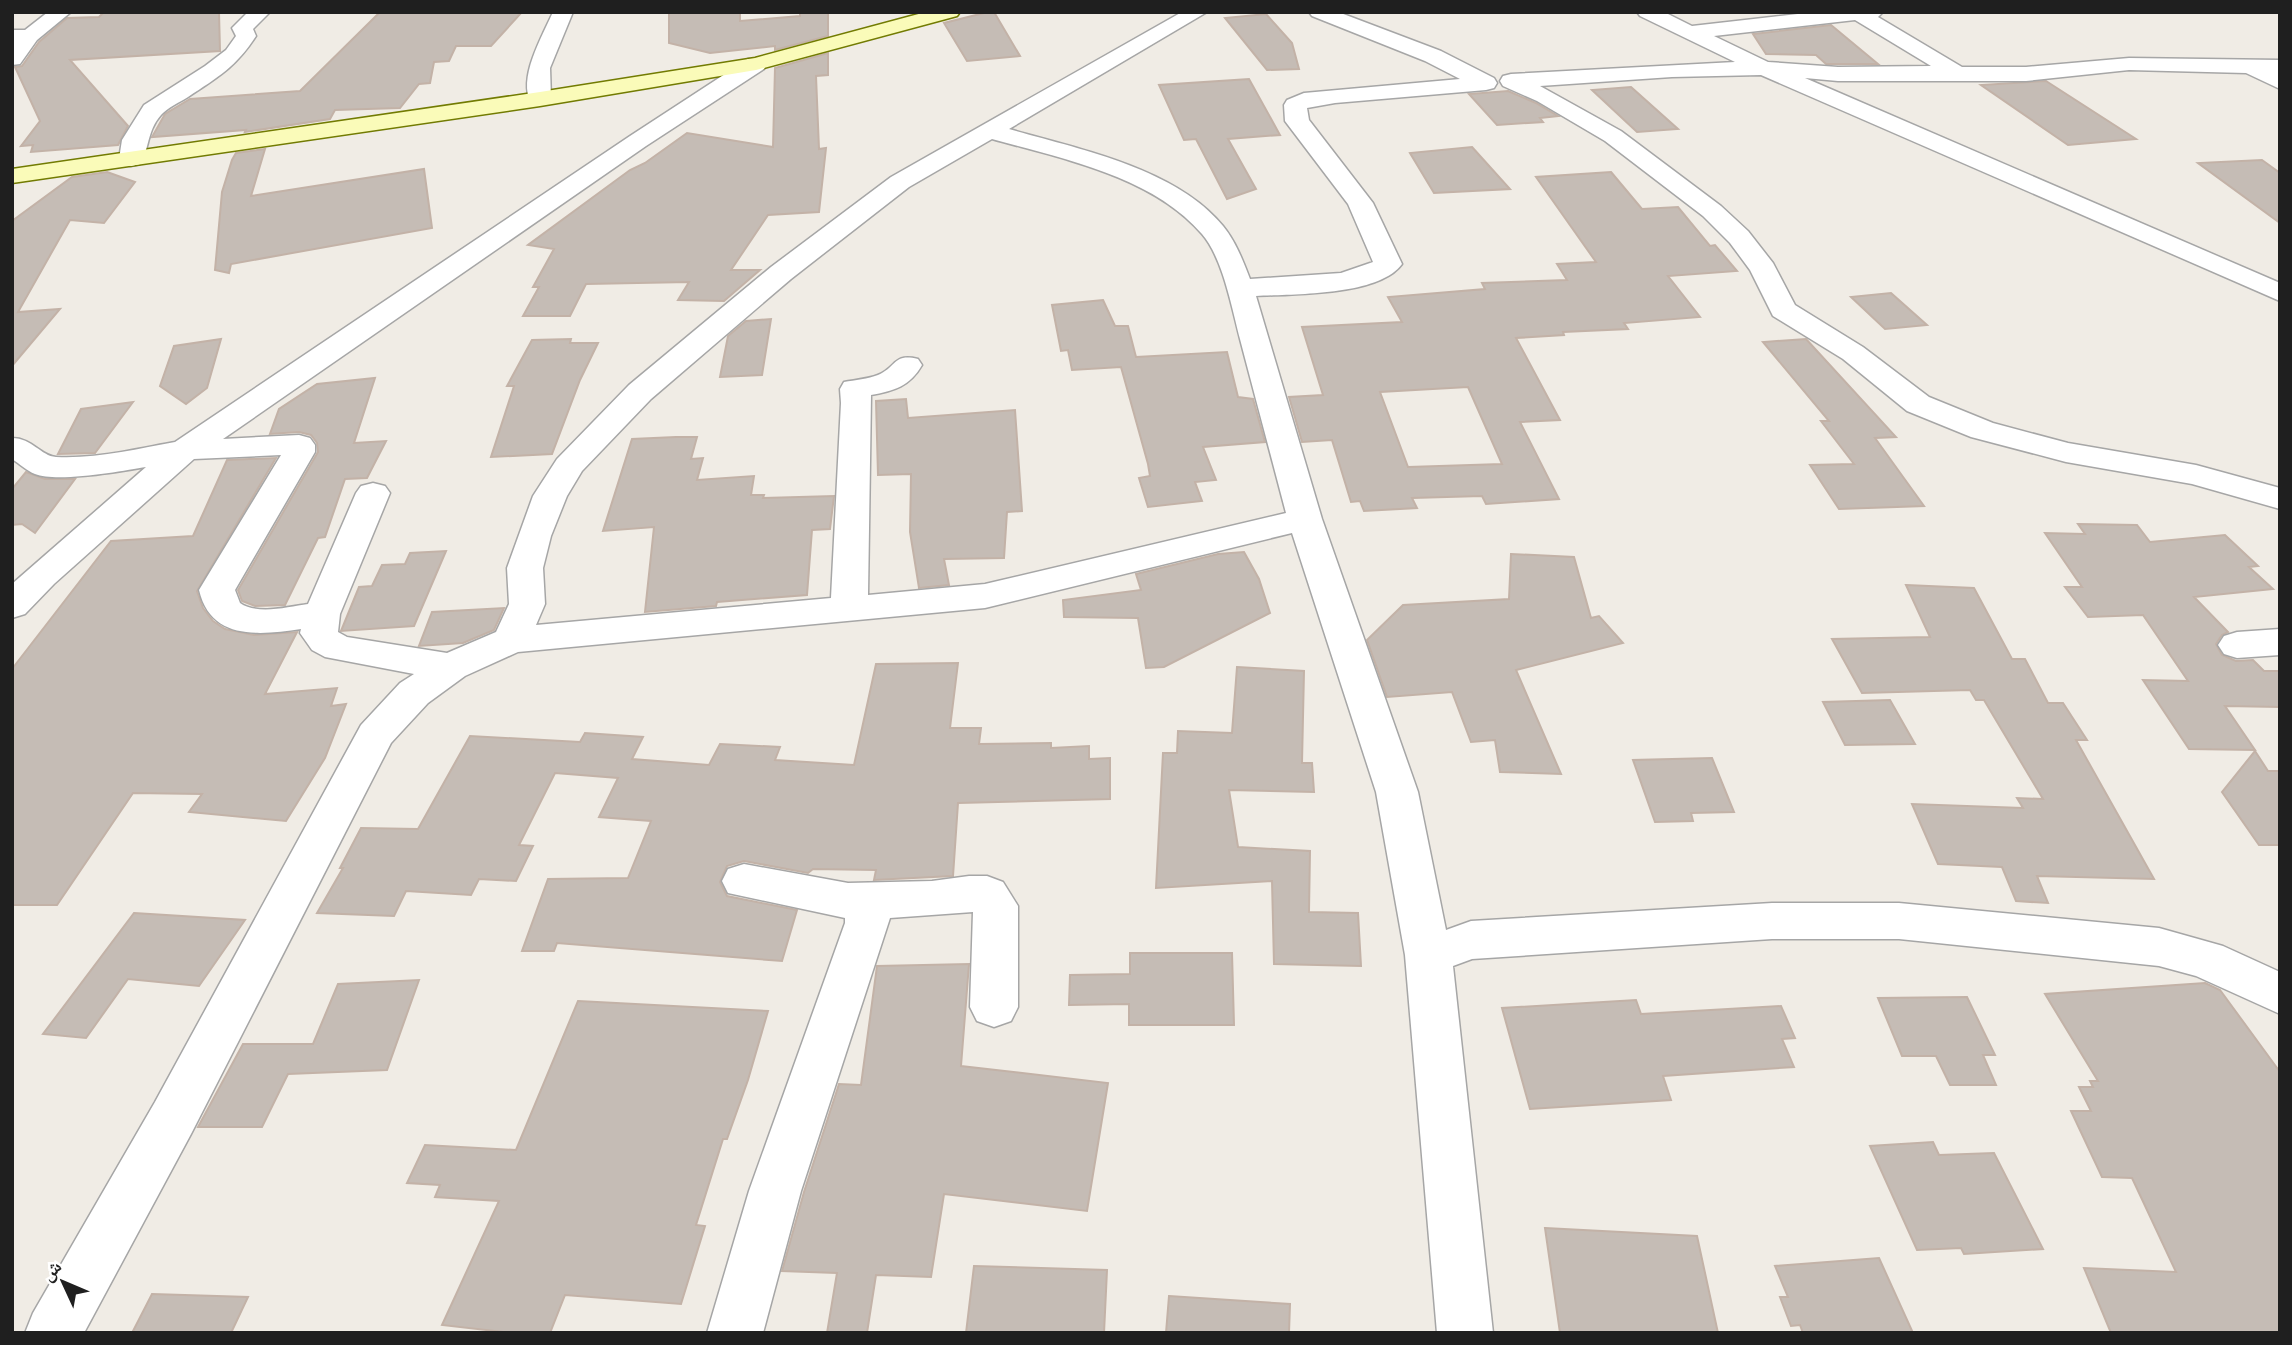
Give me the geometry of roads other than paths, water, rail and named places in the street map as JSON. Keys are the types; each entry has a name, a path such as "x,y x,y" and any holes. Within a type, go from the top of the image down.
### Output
{"street":[{"path":"12,59 21,36 61,12"},
{"path":"131,159 134,140 152,110 213,71 234,54 246,36 242,29 260,12"},
{"path":"540,99 540,68 563,12"},
{"path":"12,176 540,99 756,64 950,12"},
{"path":"511,640 527,604 525,568 550,496 569,466 640,391 780,273 900,182 1197,12"},
{"path":"1319,12 1499,82 1545,96 1613,136 1712,211 1739,237 1763,269 1783,310 1853,353 1918,404 1982,430 2066,452 2196,475 2280,499"},
{"path":"1647,12 1764,68 2280,293"},
{"path":"1692,32 1866,13 1956,72"},
{"path":"12,606 41,576 185,450 638,141 756,64"},
{"path":"1240,288 1353,280 1372,276 1388,264 1360,204 1297,121 1295,105 1304,100 1672,70 1764,68 1839,74 2026,74 2129,64 2280,66"},
{"path":"2250,67 2280,82"},
{"path":"990,131 1116,170 1157,187 1191,207 1215,232 1240,288 1305,519 1397,792 1428,955 1465,1333"},
{"path":"849,610 857,403 855,388 876,386 895,378 903,373 907,365"},
{"path":"12,448 18,448 46,467 113,463 185,450 299,445 299,452 217,590 221,605 228,614 242,619 270,620 322,614"},
{"path":"373,493 322,614 319,634 338,648 451,667"},
{"path":"53,1333 173,1118 376,735 414,693 451,667 511,640 985,596 1305,519"},
{"path":"2237,645 2280,642"},
{"path":"744,881 849,901 932,900 987,894 996,906 994,1007"},
{"path":"735,1333 775,1191 867,923 866,899"},
{"path":"1428,955 1471,940 1772,921 1899,921 2159,947 2207,960 2280,995"}]}
